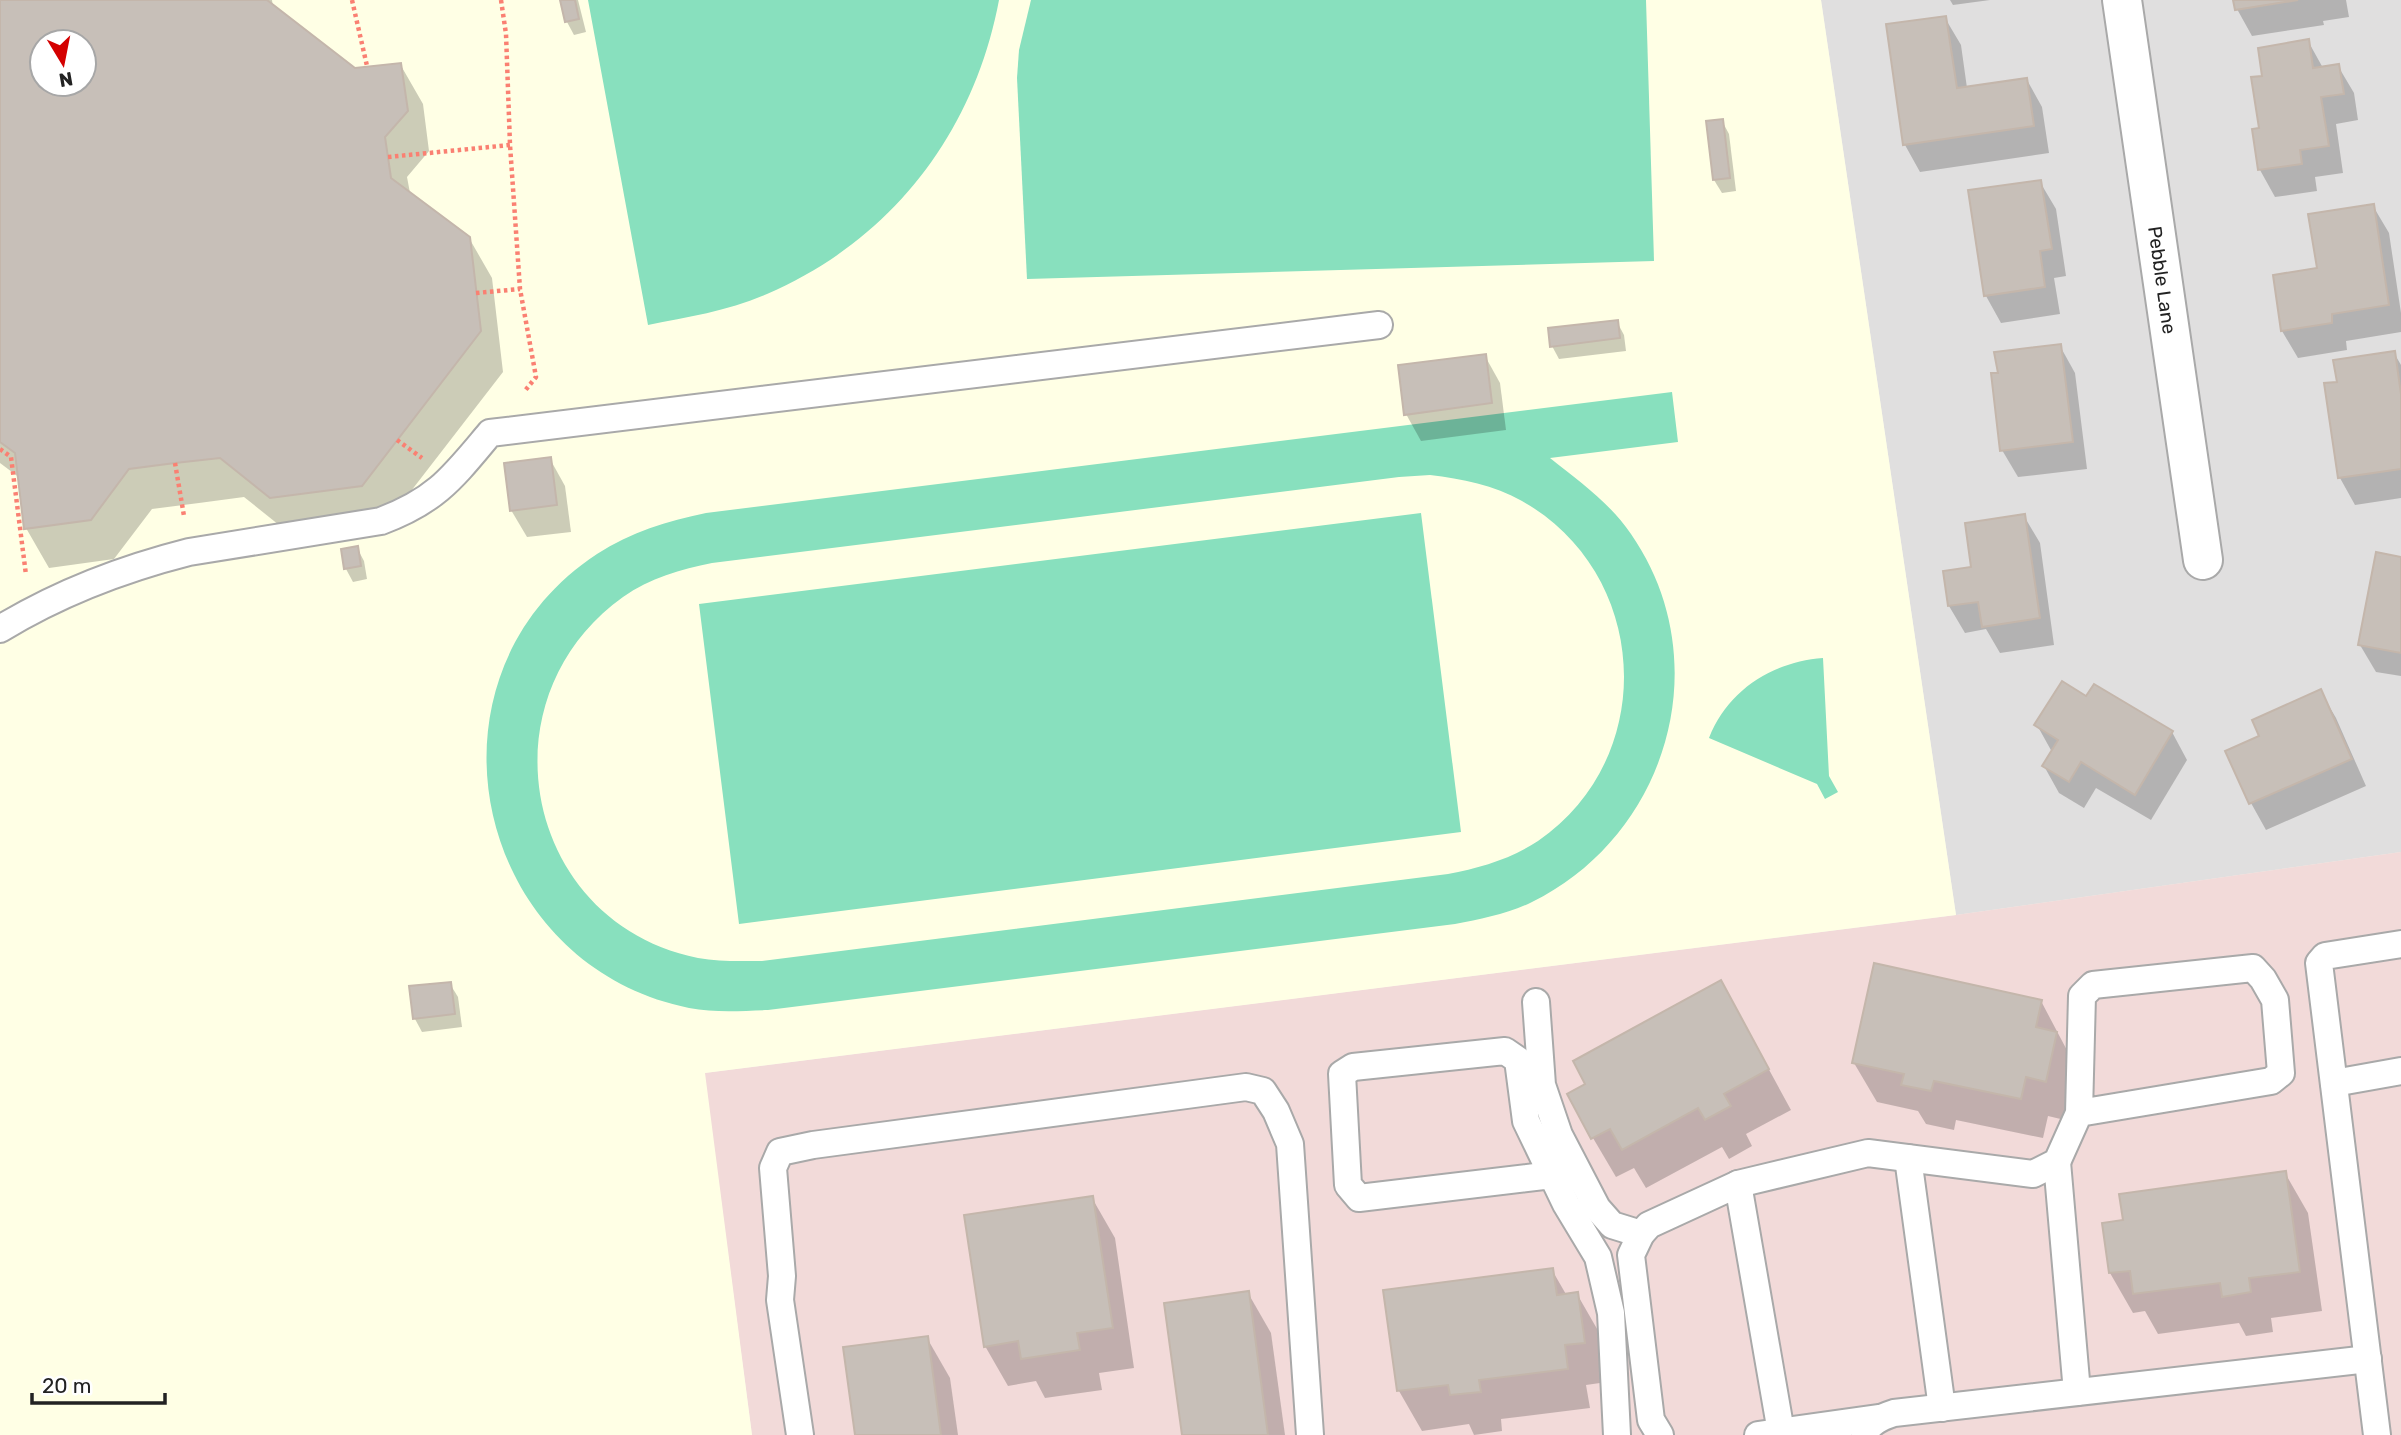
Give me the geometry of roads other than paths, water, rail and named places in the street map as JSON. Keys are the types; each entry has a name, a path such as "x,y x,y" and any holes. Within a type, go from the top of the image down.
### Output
{"street":[{"name":"Pebble Lane","path":"2122,0 2203,561"}],"lane":[{"path":"0,629 30,610 71,590 189,552 381,521 408,511 428,499 451,479 490,433 1379,326"},
{"path":"2377,1435 2319,963 2325,956 2401,944"},
{"path":"2077,1392 2056,1162 2079,1113 2082,996 2093,985 2253,968 2263,979 2275,1000 2281,1073 2271,1081 2079,1113"},
{"path":"1536,1002 1542,1085 1559,1135 1597,1208 1612,1225 1641,1234"},
{"path":"1552,1175 1360,1198 1348,1185 1342,1074 1353,1067 1505,1051 1518,1060 1526,1121 1566,1204 1598,1257 1611,1313 1617,1435"},
{"path":"2334,1083 2401,1071"},
{"path":"800,1435 780,1300 782,1276 773,1168 780,1152 813,1145 1247,1087 1263,1091 1276,1111 1290,1144 1310,1435"},
{"path":"1660,1435 1651,1420 1631,1255 1641,1234 1649,1225 1738,1184 1868,1153 2033,1174 2056,1162"},
{"path":"1908,1158 1942,1408"},
{"path":"1738,1184 1769,1433 1871,1427 1894,1413 2368,1359"}]}
